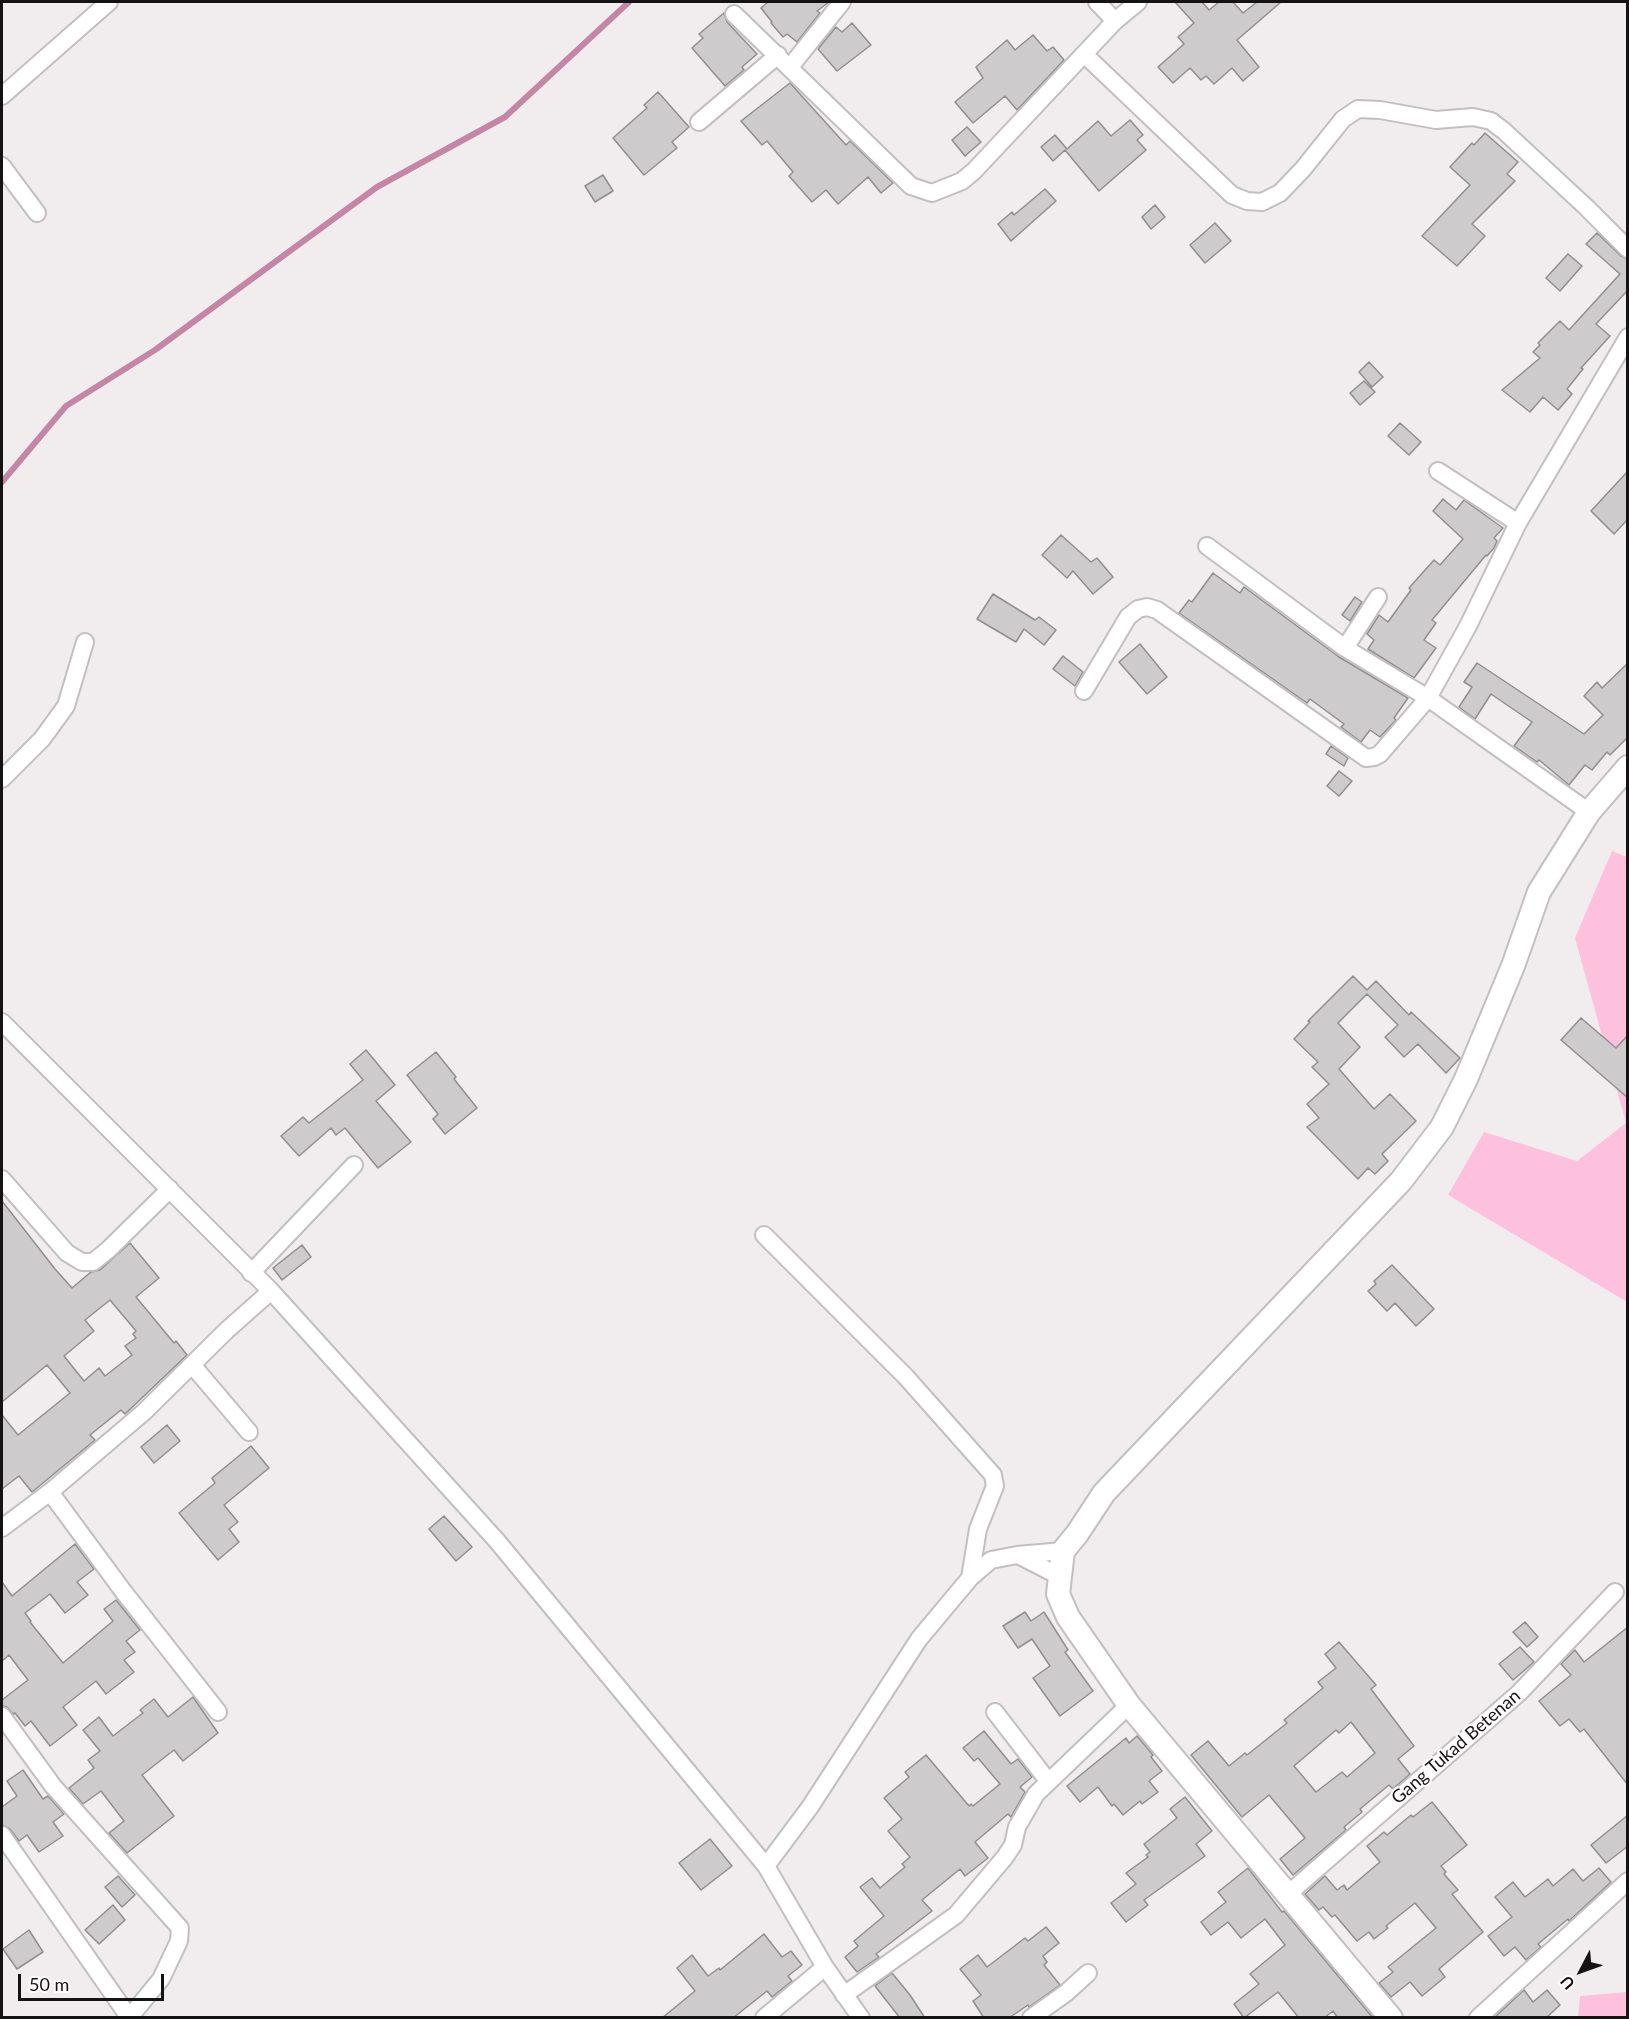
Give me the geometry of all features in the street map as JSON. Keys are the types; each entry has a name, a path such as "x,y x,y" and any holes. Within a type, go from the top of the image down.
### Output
{"main road":[{"path":"1391,2018 1129,1705 1068,1617 1058,1594 1063,1551 1104,1493 1401,1181 1442,1127 1466,1079 1539,892 1589,812 1628,767"}],"street":[{"path":"2,96 108,2"},
{"path":"790,67 842,2"},
{"path":"1097,2 1115,21"},
{"path":"734,14 911,186 932,193 962,181 974,171 1115,21 1138,2"},
{"path":"1084,54 1232,195 1247,201 1262,202 1280,193 1303,169 1343,119 1358,109 1380,110 1436,120 1473,117 1491,121 1504,131 1628,249"},
{"path":"699,122 778,55"},
{"path":"2,166 36,213"},
{"path":"1084,691 1128,617 1138,609 1147,607 1157,610 1366,758 1380,754 1428,698 1468,626 1518,523 1628,337"},
{"path":"1438,471 1518,523"},
{"path":"1207,546 1345,648 1428,698 1589,812"},
{"path":"1345,648 1378,597"},
{"path":"2,778 42,739 66,706 85,642"},
{"path":"2,1022 271,1291 497,1541 766,1866 825,1967 861,2018"},
{"path":"251,1273 354,1165"},
{"path":"2,1179 67,1253 82,1262 93,1262 108,1250 170,1189"},
{"path":"764,1235 906,1377 993,1475 995,1486 978,1529 970,1578"},
{"path":"2,1528 50,1492 144,1412 227,1330 271,1291"},
{"path":"193,1366 249,1432"},
{"path":"50,1492 123,1591 218,1712"},
{"path":"766,1866 810,1807 919,1639 970,1578 991,1560 1063,1551"},
{"path":"1017,1555 1059,1576"},
{"name":"Gang Tukad Betenan","path":"1288,1894 1519,1693 1615,1592"},
{"path":"844,1995 956,1915 1013,1845 1017,1827 1036,1794 1129,1705"},
{"path":"995,1712 1048,1781"},
{"path":"2,1716 54,1786 180,1928 179,1941 161,1979 129,2017 2,1835"},
{"path":"1478,2018 1628,1881"},
{"path":"764,2018 825,1967"},
{"path":"1031,2018 1066,1993 1088,1973"}],"shaded area":[{"path":"1612,851 1627,857 1627,1302 1448,1195 1484,1132 1577,1161 1626,1123 1575,938"},
{"path":"1627,1992 1627,2017 1578,2017 1580,1996"}],"building":[{"path":"768,2 829,2 817,11 820,13 797,42 787,34 783,37 771,23 761,8"},
{"path":"1175,2 1202,2 1209,10 1219,2 1233,2 1243,13 1257,2 1281,2 1237,40 1259,67 1243,81 1232,68 1214,84 1206,76 1201,80 1190,68 1173,83 1158,67 1184,44 1178,37 1194,23"},
{"path":"724,13 727,22 757,54 742,67 744,70 725,86 692,48 703,38 699,34"},
{"path":"852,23 871,45 837,71 818,49 836,27 842,32"},
{"path":"1033,35 1047,51 1053,47 1064,60 1017,110 1005,96 973,123 955,102 983,78 976,67 1007,40 1015,50"},
{"path":"790,83 846,145 850,141 893,183 881,193 868,177 838,204 826,190 812,202 789,176 793,172 767,141 762,145 741,121"},
{"path":"658,92 689,127 672,142 677,148 644,175 613,138 647,108 644,105"},
{"path":"1130,120 1143,135 1137,140 1146,150 1099,191 1065,150 1053,161 1041,147 1055,135 1067,149 1098,121 1111,136"},
{"path":"967,127 981,142 965,156 952,140"},
{"path":"1485,133 1518,162 1507,174 1515,181 1472,224 1485,236 1457,266 1422,236 1470,185 1450,167 1472,143 1474,145"},
{"path":"603,175 613,191 595,202 585,186"},
{"path":"1045,189 1056,201 1011,241 998,224 1012,212 1014,215"},
{"path":"1155,205 1165,217 1151,229 1142,217"},
{"path":"1215,223 1231,241 1205,263 1190,245"},
{"path":"1597,233 1621,256 1628,259 1628,290 1596,324 1610,336 1581,368 1583,369 1567,389 1572,394 1558,410 1543,397 1530,412 1502,390 1540,358 1533,352 1540,345 1538,343 1560,321 1569,330 1620,274 1586,244"},
{"path":"1568,254 1582,266 1560,291 1546,278"},
{"path":"1369,362 1383,377 1372,387 1359,372"},
{"path":"1364,381 1375,392 1360,405 1350,393"},
{"path":"1400,423 1421,442 1409,455 1388,436"},
{"path":"1628,471 1628,519 1614,534 1591,511"},
{"path":"1443,499 1456,510 1464,500 1503,528 1494,538 1497,541 1494,548 1432,620 1436,623 1424,640 1436,648 1414,678 1368,649 1374,640 1367,634 1379,615 1388,622 1411,590 1409,588 1434,560 1440,565 1463,539 1433,511"},
{"path":"1061,535 1091,562 1097,558 1113,577 1093,594 1073,571 1067,578 1042,555"},
{"path":"1213,573 1240,593 1244,587 1339,657 1408,698 1394,718 1396,720 1380,737 1370,730 1361,742 1341,727 1344,724 1310,699 1307,703 1179,613 1189,600 1192,602"},
{"path":"993,594 1035,620 1039,617 1056,630 1044,645 1024,629 1016,642 977,619"},
{"path":"1355,597 1362,602 1350,621 1342,615"},
{"path":"1140,644 1167,677 1147,694 1119,662"},
{"path":"1063,656 1083,672 1075,686 1053,669"},
{"path":"1477,663 1584,734 1603,715 1584,696 1597,682 1602,688 1628,663 1628,737 1610,755 1607,752 1592,770 1585,765 1569,785 1539,760 1537,762 1514,746 1532,722 1491,694 1475,719 1459,707 1472,687 1464,682"},
{"path":"1331,746 1348,758 1344,766 1326,754"},
{"path":"1339,771 1352,781 1339,796 1327,786"},
{"path":"1353,976 1367,990 1376,981 1409,1015 1411,1012 1460,1058 1446,1073 1418,1044 1404,1057 1385,1037 1398,1025 1367,994 1338,1023 1360,1047 1339,1069 1374,1109 1390,1094 1416,1121 1382,1154 1388,1161 1375,1174 1368,1168 1358,1179 1307,1127 1319,1118 1307,1104 1329,1084 1312,1067 1318,1062 1294,1039 1310,1022 1308,1021"},
{"path":"1581,1018 1616,1048 1628,1035 1628,1098 1561,1040"},
{"path":"366,1050 395,1085 376,1101 411,1142 378,1168 345,1128 336,1135 331,1128 299,1156 281,1136 303,1117 309,1123 363,1080 350,1064"},
{"path":"436,1052 477,1108 445,1134 433,1119 438,1114 407,1075"},
{"path":"2,1201 72,1288 91,1272 100,1270 130,1243 159,1278 136,1297 174,1343 176,1341 187,1355 125,1414 121,1410 90,1435 95,1440 32,1492 19,1476 2,1489 2,1415 18,1435 70,1393 47,1365 2,1402","holes":["110,1300 136,1331 133,1334 136,1338 125,1346 132,1355 105,1376 99,1368 84,1381 64,1356 94,1331 85,1320"]},
{"path":"302,1245 311,1257 282,1280 273,1268"},
{"path":"1392,1265 1434,1309 1416,1326 1395,1303 1387,1311 1368,1291 1376,1284 1374,1281"},
{"path":"167,1425 180,1441 154,1463 141,1447"},
{"path":"251,1446 269,1468 224,1505 238,1522 229,1529 239,1542 218,1560 179,1513 215,1483 212,1478"},
{"path":"444,1516 472,1547 456,1561 429,1529"},
{"path":"75,1544 94,1569 77,1582 88,1595 65,1613 50,1594 25,1613 30,1622 63,1663 113,1621 104,1609 116,1600 140,1630 126,1641 135,1652 124,1660 134,1672 106,1694 96,1681 63,1707 77,1725 50,1746 31,1721 25,1726 15,1713 13,1714 7,1707 2,1706 2,1700 28,1680 9,1655 2,1661 2,1582 12,1596"},
{"path":"1025,1612 1031,1621 1044,1612 1068,1650 1065,1652 1093,1691 1060,1716 1033,1678 1050,1666 1032,1639 1018,1648 1003,1626"},
{"path":"1525,1622 1538,1637 1527,1647 1513,1632"},
{"path":"1628,1627 1628,1785 1584,1729 1580,1732 1569,1719 1560,1726 1539,1701 1571,1675 1561,1664 1575,1650 1584,1662"},
{"path":"1339,1642 1376,1685 1371,1689 1414,1746 1398,1759 1410,1774 1393,1789 1389,1785 1360,1809 1362,1812 1344,1827 1346,1830 1293,1875 1280,1859 1305,1838 1269,1795 1242,1817 1191,1755 1208,1741 1229,1766 1245,1753 1247,1755 1287,1723 1284,1720 1323,1688 1318,1682 1336,1668 1325,1654","holes":["1351,1722 1375,1753 1347,1777 1342,1772 1316,1792 1294,1766 1336,1730 1339,1733"]},
{"path":"1520,1647 1534,1662 1513,1680 1499,1664"},
{"path":"193,1697 218,1733 183,1761 174,1750 142,1775 174,1816 127,1853 109,1833 124,1821 101,1791 83,1804 69,1788 94,1768 88,1760 100,1751 83,1730 99,1717 113,1736 143,1713 140,1710 154,1699 168,1717"},
{"path":"984,1731 1011,1764 1018,1759 1032,1777 1020,1787 1025,1792 1011,1817 1008,1814 975,1842 988,1858 965,1876 960,1869 922,1900 932,1911 876,1954 879,1957 857,1972 845,1957 858,1946 854,1941 884,1916 860,1887 872,1878 880,1888 905,1867 902,1864 910,1857 888,1831 902,1819 884,1798 909,1777 905,1772 926,1755 969,1806 971,1804 973,1806 1000,1784 978,1758 974,1761 963,1748"},
{"path":"1137,1736 1153,1755 1151,1757 1162,1771 1149,1781 1158,1792 1142,1804 1140,1801 1123,1815 1114,1804 1112,1806 1098,1787 1080,1802 1067,1786 1126,1738 1129,1743"},
{"path":"23,1770 43,1799 48,1796 64,1814 53,1822 63,1836 39,1852 27,1835 19,1841 10,1829 2,1825 2,1807 17,1796 7,1781"},
{"path":"1185,1797 1212,1831 1196,1844 1205,1856 1144,1900 1148,1905 1126,1922 1111,1903 1136,1884 1126,1873 1148,1857 1146,1855 1150,1852 1144,1844 1177,1818 1170,1809"},
{"path":"1432,1802 1467,1845 1441,1866 1446,1872 1444,1874 1458,1890 1452,1894 1483,1932 1439,1969 1445,1977 1422,1996 1410,1982 1391,1997 1379,1983 1393,1972 1388,1967 1436,1928 1415,1903 1386,1926 1388,1928 1374,1939 1369,1932 1357,1941 1335,1915 1332,1917 1323,1907 1319,1910 1305,1894 1325,1876 1337,1890 1344,1885 1347,1890 1380,1862 1367,1846 1384,1832 1387,1835 1411,1815 1413,1817"},
{"path":"1628,1815 1628,1846 1606,1863 1591,1845"},
{"path":"710,1839 732,1866 701,1890 679,1863"},
{"path":"1248,1868 1282,1912 1284,1911 1373,2018 1338,2018 1333,2011 1324,2018 1299,2018 1278,1992 1244,2018 1234,2004 1259,1984 1250,1974 1285,1945 1265,1919 1241,1938 1228,1922 1211,1935 1201,1922 1226,1902 1218,1892"},
{"path":"1599,1868 1611,1882 1569,1921 1568,1919 1538,1944 1541,1947 1526,1960 1515,1947 1504,1956 1488,1936 1512,1917 1495,1897 1513,1882 1525,1897 1548,1879 1553,1886 1573,1869 1583,1881"},
{"path":"118,1876 135,1895 122,1907 105,1887"},
{"path":"113,1905 125,1920 99,1944 85,1930"},
{"path":"1046,1927 1059,1943 1043,1956 1047,1962 1044,1965 1060,1985 1009,2018 984,2018 973,2001 981,1995 960,1969 978,1955 987,1967 1025,1938 1028,1941"},
{"path":"29,1930 43,1952 17,1969 3,1949"},
{"path":"764,1934 782,1957 791,1951 802,1965 788,1976 792,1981 772,1997 767,1991 733,2018 662,2018 695,1991 677,1968 692,1955 708,1976 719,1968 720,1970"},
{"path":"892,1973 925,2018 900,2018 875,1986"},
{"path":"1524,1990 1533,2002 1547,1990 1560,2005 1546,2018 1494,2018"}],"waterway":[{"path":"2,482 66,406 155,350 377,187 505,117 629,2"}]}
